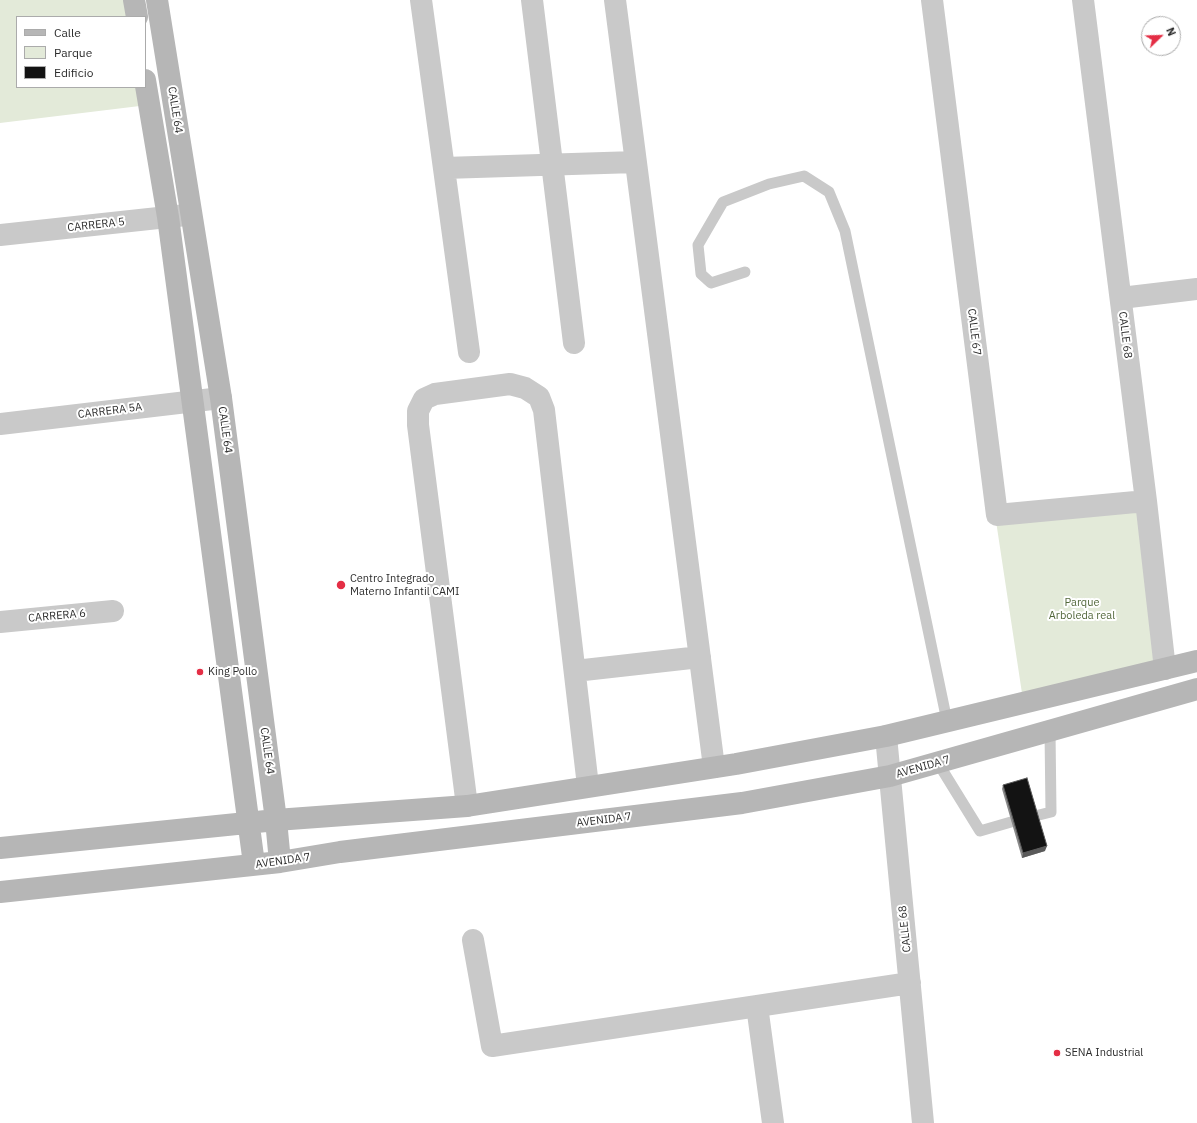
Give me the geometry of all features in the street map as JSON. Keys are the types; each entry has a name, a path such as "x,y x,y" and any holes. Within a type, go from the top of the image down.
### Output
{"main road":[{"name":"CALLE 64","path":"158,0 221,398 276,820 280,862"},
{"path":"146,86 168,217 250,824 254,864"},
{"path":"0,848 250,824 276,820 467,806 736,764 886,736 1197,661"},
{"name":"AVENIDA 7","path":"0,892 280,862 340,852 742,803 890,776 1197,689"}],"street":[{"path":"135,7 158,0"},
{"path":"421,0 470,352"},
{"path":"532,0 574,344"},
{"path":"615,0 714,767"},
{"name":"CALLE 67","path":"932,0 997,515 1146,501"},
{"name":"CALLE 68","path":"1083,0 1146,501 1165,669"},
{"path":"444,168 636,162"},
{"name":"CARRERA 5","path":"0,235 192,214"},
{"path":"1121,298 1197,289"},
{"path":"467,806 418,425 418,411 424,399 435,394 510,384 525,388 538,397 544,410 588,786"},
{"name":"CARRERA 5A","path":"0,424 221,398"},
{"name":"CARRERA 6","path":"0,622 113,611"},
{"path":"575,671 700,657"},
{"name":"CALLE 68","path":"886,736 923,1123"},
{"path":"473,940 492,1046 910,983"},
{"path":"757,1006 773,1123"}],"lane":[{"path":"745,272 711,284 701,274 698,245 723,202 769,184 804,176 829,192 845,232 947,721"},
{"path":"1035,816 1051,812 1050,731"},
{"path":"938,763 980,831 1011,822"}],"green space":[{"path":"0,0 134,0 137,16 16,16 16,88 145,88 148,105 0,123"},
{"name":"Parque Arboleda real","path":"1139,508 1163,662 1023,700 996,521"}],"building":[{"path":"1027,778 1047,846 1023,853 1003,785"}],"place":[{"name":"Centro Integrado Materno Infantil CAMI","path":"341,585"},
{"name":"King Pollo","path":"200,672"},
{"name":"SENA Industrial","path":"1057,1053"}]}
